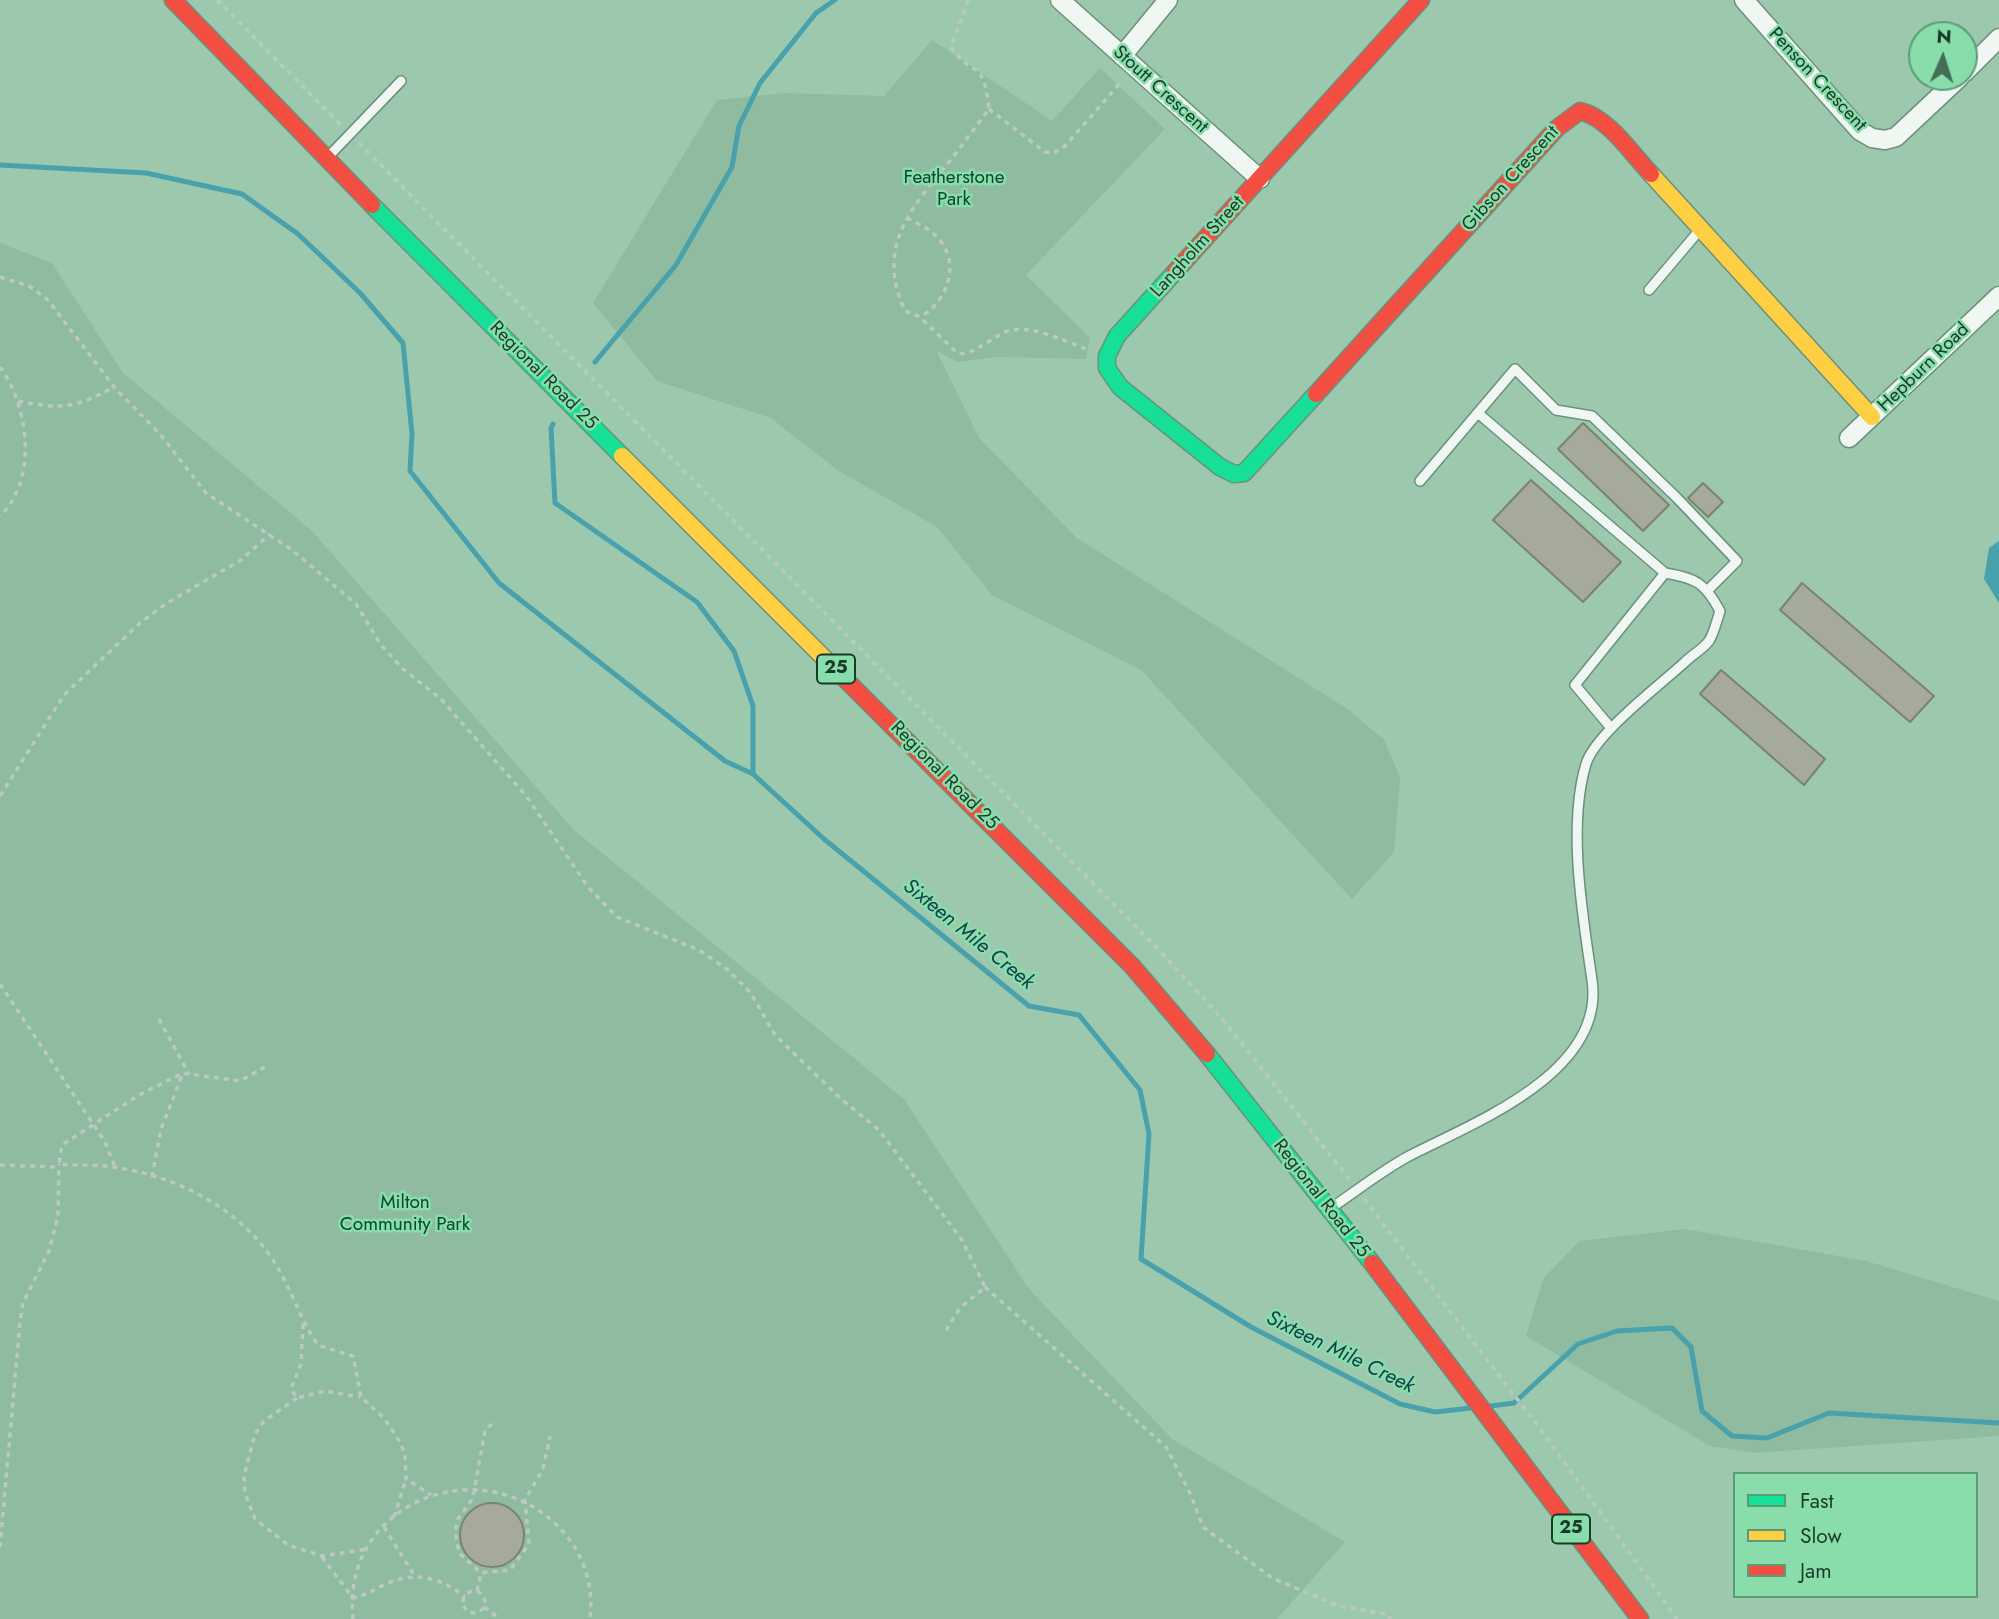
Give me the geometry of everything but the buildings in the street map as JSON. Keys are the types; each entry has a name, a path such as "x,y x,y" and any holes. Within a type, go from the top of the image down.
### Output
{"main road":[{"name":"Regional Road 25","path":"173,0 327,159 1133,967 1194,1037 1330,1209 1640,1619"},
{"name":"Langholm Street","path":"1244,473 1234,474 1220,467 1120,387 1110,378 1105,356 1117,336 1421,0"},
{"name":"Gibson Crescent","path":"1244,473 1569,117 1580,111 1593,114 1605,124 1872,417"}],"street":[{"name":"Stoutt Crescent","path":"1060,0 1261,179"},
{"path":"1122,56 1168,0"},
{"name":"Penson Crescent","path":"1744,0 1845,116 1872,138 1885,140 1896,137 1945,91"},
{"path":"1978,59 1999,38"},
{"name":"Hepburn Road","path":"1849,438 1999,296"}],"lane":[{"path":"327,159 401,81"},
{"path":"1649,290 1701,229"},
{"path":"1420,481 1515,369 1556,410 1592,416 1677,498 1737,561 1708,590"},
{"path":"1330,1209 1407,1157 1530,1093 1573,1048 1588,1021 1593,984 1586,950 1578,832 1587,762 1611,728 1709,640 1720,611 1708,590 1689,576 1665,573 1479,414"},
{"path":"1611,728 1575,685 1665,573"}],"path":[{"path":"217,0 1161,952 1224,1021 1544,1434 1677,1619"},
{"path":"968,0 951,47 981,72 986,82 989,109 906,217 896,239 897,294 905,312 920,317 957,353 963,355 998,334 1020,329 1086,349"},
{"path":"989,109 1045,152 1054,153 1065,146 1122,81"},
{"path":"906,217 938,237 947,254 950,273 945,294 934,309 920,317"},
{"path":"0,277 29,286 48,300 114,387 160,434 206,493 270,534 340,588 356,604 381,645 403,669 442,699 527,797 588,887 617,917 699,950 728,970 750,992 775,1035 840,1098 879,1130 962,1240 985,1287 1166,1447 1191,1495 1203,1527 1247,1562 1290,1587 1339,1606 1385,1614 1391,1619"},
{"path":"0,367 18,401 26,446 20,483 0,516"},
{"path":"18,401 61,408 82,405 114,387"},
{"path":"0,796 64,695 139,624 185,592 241,560 270,534"},
{"path":"0,984 106,1142 115,1167"},
{"path":"159,1019 189,1073"},
{"path":"0,1547 20,1322 23,1303 49,1251 58,1216 58,1166 62,1145 93,1122 162,1081 189,1073 240,1081 265,1067"},
{"path":"152,1177 161,1129 183,1073"},
{"path":"0,1165 115,1167 168,1180 208,1198 250,1232 278,1267 318,1345 353,1356 360,1397"},
{"path":"945,1332 960,1308 985,1287"},
{"path":"297,1398 291,1389 300,1364 304,1322"},
{"path":"368,1549 322,1556 288,1545 256,1519 245,1493 244,1476 256,1434 264,1421 297,1398 325,1391 360,1397 384,1418 405,1455 406,1479 394,1517"},
{"path":"492,1424 485,1430 473,1498 458,1519 455,1544 463,1559 481,1573 510,1570 529,1544 524,1500 543,1469 550,1436"},
{"path":"406,1479 431,1495"},
{"path":"354,1619 353,1598 358,1572 368,1549 384,1527 394,1517 431,1495 475,1488 500,1491 524,1500 552,1518 573,1544 587,1574 590,1619"},
{"path":"384,1527 415,1576"},
{"path":"322,1556 353,1598"},
{"path":"477,1591 481,1573"},
{"path":"353,1598 368,1595 397,1580 415,1576 444,1583 465,1597"},
{"path":"465,1597 477,1591"},
{"path":"465,1597 464,1607 469,1612 479,1612 484,1607 484,1597 477,1591"},
{"path":"484,1607 500,1619"}],"green space":[{"name":"Featherstone Park","path":"932,40 1052,121 1100,68 1165,129 1026,275 1090,338 1086,359 997,357 957,362 936,350 979,438 1077,538 1349,710 1384,740 1400,777 1394,852 1352,899 1141,670 992,595 937,527 837,470 771,418 657,381 593,303 717,100 784,93 884,96"},
{"name":"Milton Community Park","path":"0,243 52,263 123,373 311,530 574,830 904,1099 1029,1289 1172,1439 1345,1542 1277,1619 0,1619"},
{"path":"1685,1229 1866,1261 1999,1301 1999,1436 1754,1453 1710,1446 1526,1336 1543,1279 1579,1241"}],"water":[{"path":"1999,541 1999,603 1984,579 1989,548"}],"waterway":[{"path":"595,362 676,265 732,167 739,126 760,83 816,13 835,0"},
{"name":"Sixteen Mile Creek","path":"0,165 146,173 242,194 298,234 360,293 403,343 412,434 410,471 499,583 725,761 753,774 824,839 1029,1006 1079,1015 1140,1090 1149,1134 1141,1259 1251,1327 1400,1404 1435,1412 1471,1408"},
{"path":"553,424 551,428 555,503 697,602 734,651 753,706 753,774"},
{"name":"Sixteen Mile Creek","path":"1491,1406 1514,1403 1578,1344 1617,1331 1672,1328 1691,1347 1702,1411 1732,1436 1767,1438 1829,1413 1999,1423"}],"traffic: fast":[{"path":"372,205 622,456"},
{"path":"1174,273 1117,336 1107,356 1107,368 1120,387 1220,467 1234,474 1244,473 1316,394"},
{"path":"1207,1054 1372,1263"}],"traffic: slow":[{"path":"1651,174 1872,417"},
{"path":"622,456 841,675"}],"traffic: jam":[{"path":"173,0 372,205"},
{"path":"1174,273 1421,0"},
{"path":"1316,394 1556,129 1580,111 1610,128 1651,174"},
{"path":"841,675 1133,967 1207,1054"},
{"path":"1372,1263 1640,1619"}]}
